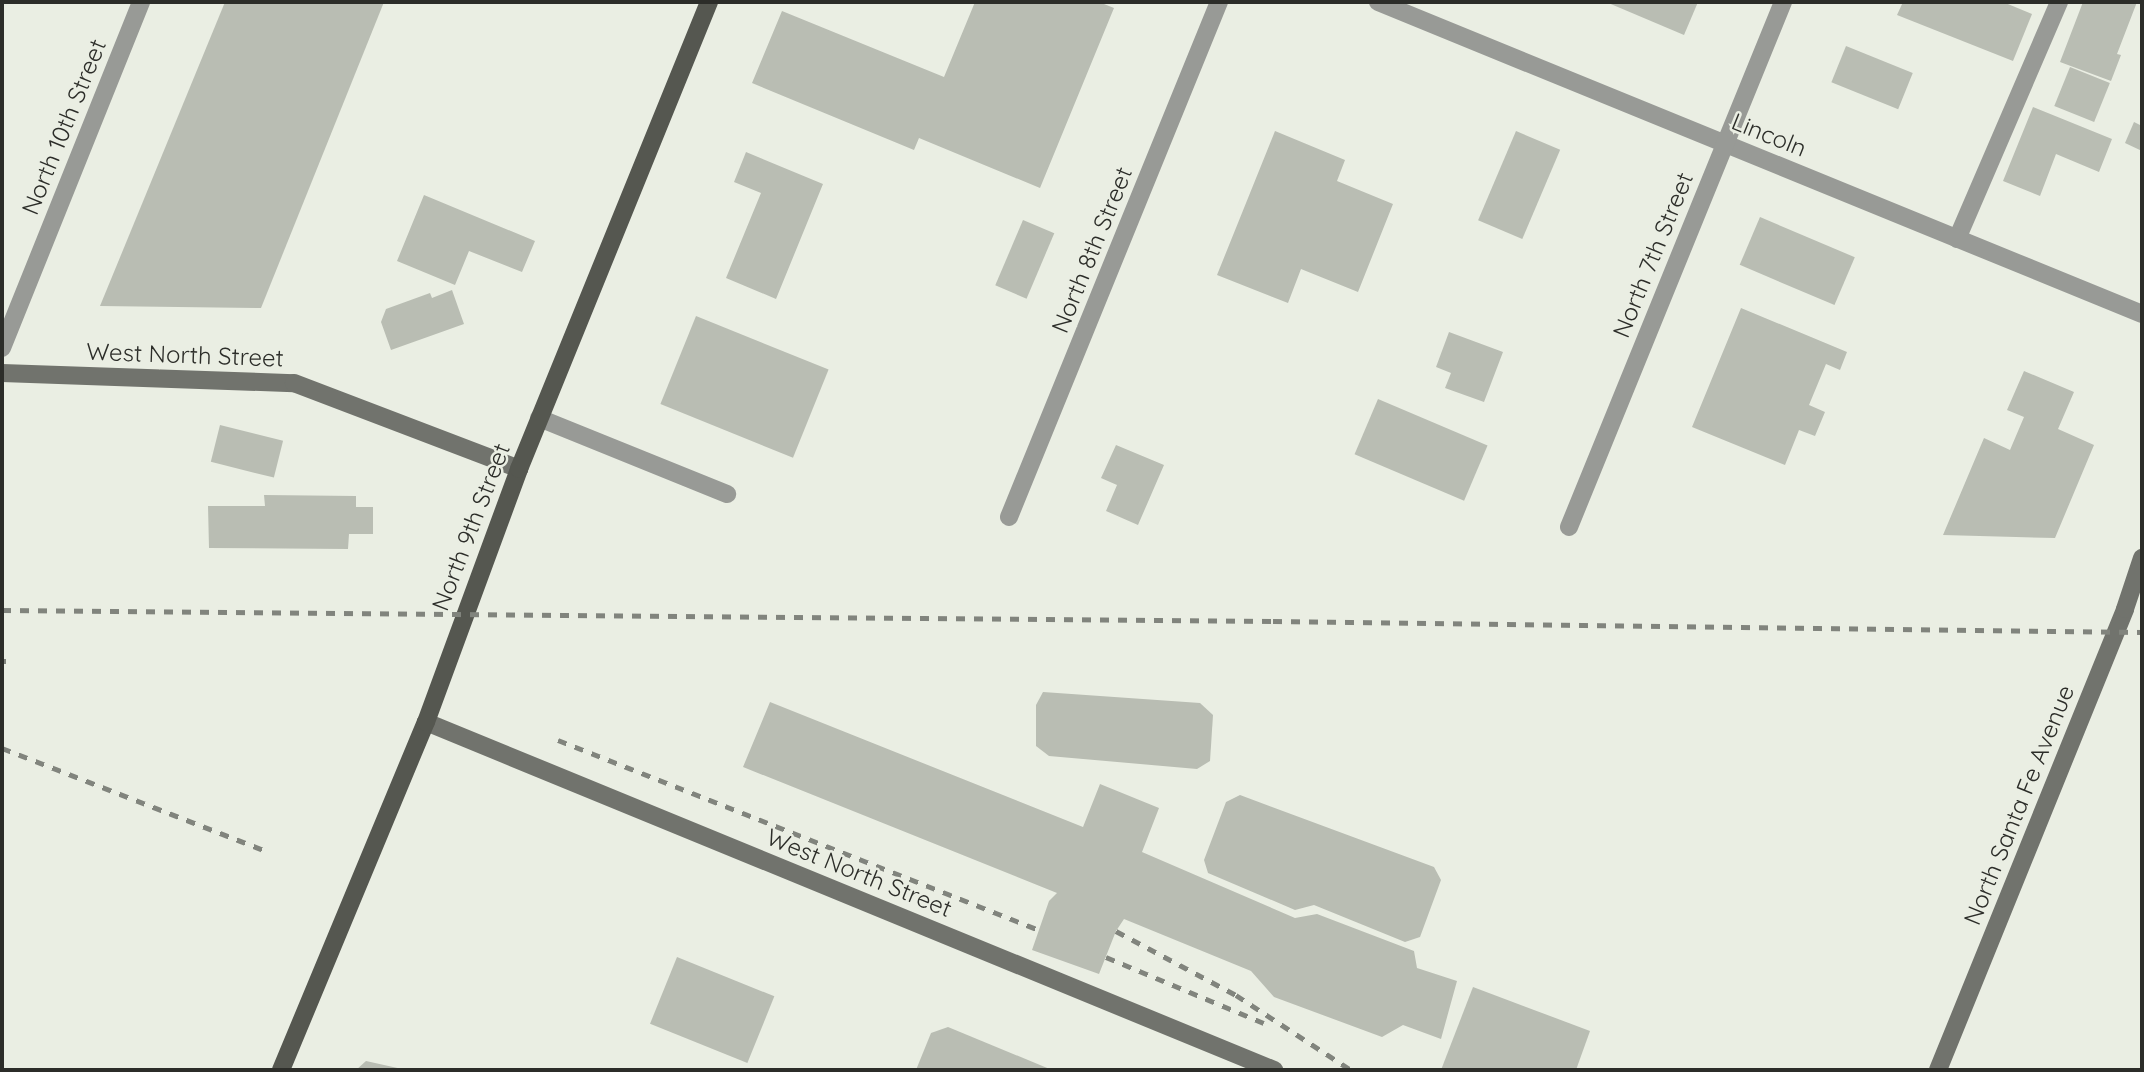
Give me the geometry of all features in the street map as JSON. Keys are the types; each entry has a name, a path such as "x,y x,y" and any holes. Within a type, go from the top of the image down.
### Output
{"main road":[{"name":"North 9th Street","path":"281,1070 426,722 539,418 709,2"}],"street":[{"name":"North 10th Street","path":"2,348 141,2"},
{"name":"North 8th Street","path":"1009,517 1219,2"},
{"name":"Lincoln","path":"1378,2 2142,314"},
{"name":"North 7th Street","path":"1569,527 1783,2"},
{"path":"1957,239 2059,2"},
{"name":"West North Street","path":"2,373 294,383 519,469"},
{"path":"539,418 727,494"},
{"name":"North Santa Fe Avenue","path":"1938,1070 2125,609 2142,558"},
{"name":"West North Street","path":"426,722 1274,1070"}],"building":[{"path":"225,2 384,2 261,308 100,306"},
{"path":"975,2 1099,2 1114,8 1040,188 919,138 914,150 752,83 782,11 944,77"},
{"path":"1606,2 1698,2 1684,35"},
{"path":"1903,2 2003,2 2032,14 2013,61 1897,15"},
{"path":"2083,2 2137,2 2117,54 2121,55 2111,81 2060,62"},
{"path":"1846,46 1913,73 1898,109 1831,82"},
{"path":"2070,67 2110,83 2094,122 2054,106"},
{"path":"2033,107 2112,139 2099,172 2056,154 2040,196 2003,181"},
{"path":"2134,122 2142,126 2142,151 2125,143"},
{"path":"1275,131 1345,160 1337,181 1393,204 1358,292 1301,269 1288,303 1217,275"},
{"path":"1516,131 1560,150 1522,239 1478,220"},
{"path":"746,152 823,184 776,299 726,278 761,193 734,182"},
{"path":"424,195 535,241 522,272 469,251 455,285 397,261"},
{"path":"1760,217 1855,257 1834,305 1740,265"},
{"path":"1023,220 1054,233 1027,299 995,285"},
{"path":"452,290 464,324 391,350 381,322 386,309 430,293 432,298"},
{"path":"1741,308 1847,352 1840,370 1826,364 1809,405 1825,412 1815,436 1799,430 1785,465 1692,427"},
{"path":"696,316 829,370 793,458 660,404"},
{"path":"1449,332 1503,352 1484,402 1445,388 1451,373 1436,367"},
{"path":"2024,371 2074,392 2058,429 2094,445 2055,538 1943,535 1984,438 2010,450 2024,417 2007,410"},
{"path":"1378,399 1488,445 1464,501 1355,454"},
{"path":"220,425 283,441 274,478 211,462"},
{"path":"1116,445 1164,465 1138,525 1106,511 1117,485 1101,478"},
{"path":"264,495 356,496 356,507 373,507 373,534 349,534 348,549 209,548 208,506 265,506"},
{"path":"1043,692 1200,703 1213,715 1210,761 1197,769 1049,756 1036,746 1036,705"},
{"path":"770,702 1083,827 1100,784 1159,808 1142,852 1295,918 1317,914 1414,951 1417,968 1457,981 1441,1039 1403,1025 1382,1037 1274,997 1251,971 1124,919 1116,931 1099,974 1032,950 1049,901 1057,893 743,767"},
{"path":"1240,795 1434,867 1441,880 1420,937 1405,942 1314,905 1295,910 1208,873 1204,860 1226,802"},
{"path":"677,957 774,996 747,1063 650,1024"},
{"path":"1473,987 1590,1031 1576,1070 1441,1070"},
{"path":"948,1027 1052,1070 916,1070 931,1033"},
{"path":"366,1061 402,1069 402,1070 356,1070"}],"railway":[{"path":"2,610 2142,632"},
{"path":"558,740 1039,930"},
{"path":"2,748 264,850"},
{"path":"1116,931 1236,995 1351,1070"},
{"path":"1106,957 1264,1023"}]}
